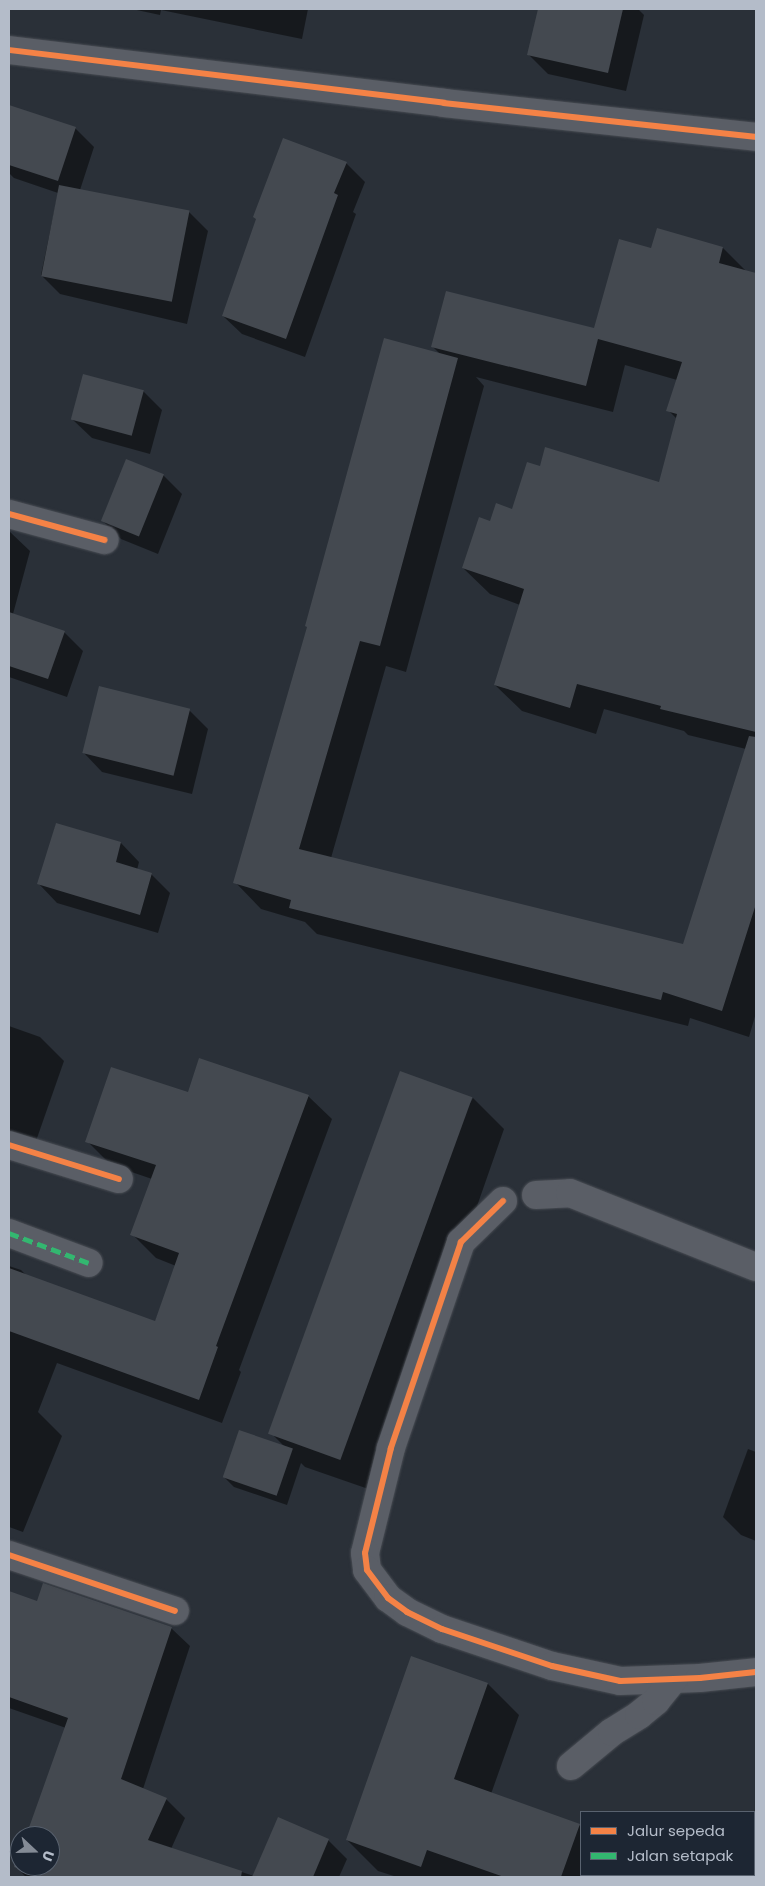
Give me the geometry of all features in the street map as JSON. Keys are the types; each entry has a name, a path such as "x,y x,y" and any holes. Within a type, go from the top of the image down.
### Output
{"street":[{"path":"10,53 756,137"},
{"path":"9,514 105,540"},
{"path":"9,1145 119,1179"},
{"path":"536,1195 570,1193 756,1267"},
{"path":"503,1202 461,1242 391,1448 365,1553 367,1570 388,1598 407,1612 442,1629 552,1666 620,1681 674,1679 756,1672"},
{"path":"9,1233 89,1263"},
{"path":"9,1555 175,1611"},
{"path":"572,1766 612,1732 639,1715 656,1701 674,1679"}],"building":[{"path":"538,9 623,9 608,73 527,55"},
{"path":"9,105 76,127 58,181 9,165"},
{"path":"283,138 347,162 334,193 338,195 286,339 222,316 256,219 253,217"},
{"path":"59,185 190,210 172,302 41,276"},
{"path":"657,228 723,247 719,263 756,273 756,732 660,709 661,706 577,684 570,708 494,685 524,589 462,568 479,517 490,521 496,503 512,509 527,462 540,466 545,447 659,482 677,414 666,411 682,362 598,339 586,386 431,347 446,291 594,328 619,239 651,248"},
{"path":"384,338 458,358 380,646 360,641 299,849 683,944 749,736 756,737 756,904 722,1011 663,992 661,1000 289,908 291,900 233,883 307,627 305,626"},
{"path":"83,374 144,390 132,436 71,419"},
{"path":"126,459 164,474 139,536 101,521"},
{"path":"9,612 65,631 48,679 9,666"},
{"path":"99,686 190,709 174,776 82,753"},
{"path":"56,823 121,842 116,862 152,873 140,915 37,884"},
{"path":"199,1058 309,1095 216,1346 218,1347 199,1400 9,1331 9,1268 155,1321 179,1253 130,1235 156,1165 85,1142 111,1067 188,1092"},
{"path":"400,1071 472,1097 340,1460 268,1434"},
{"path":"239,1430 293,1449 277,1496 223,1477"},
{"path":"43,1583 172,1627 121,1779 167,1798 148,1840 242,1871 241,1877 40,1876 60,1876 60,1826 30,1826 68,1718 9,1697 9,1591 37,1601"},
{"path":"411,1656 488,1683 454,1779 580,1824 561,1877 504,1877 427,1850 421,1867 346,1840"},
{"path":"278,1817 329,1839 313,1877 252,1877"}],"marked path":[{"path":"9,1233 89,1263"}],"cycle path":[{"path":"9,50 444,103 756,137"},
{"path":"9,514 105,540"},
{"path":"9,1145 119,1179"},
{"path":"503,1201 461,1242 391,1448 365,1553 367,1570 388,1598 407,1612 442,1629 552,1666 620,1681 700,1678 756,1672"},
{"path":"9,1555 175,1611"}]}
